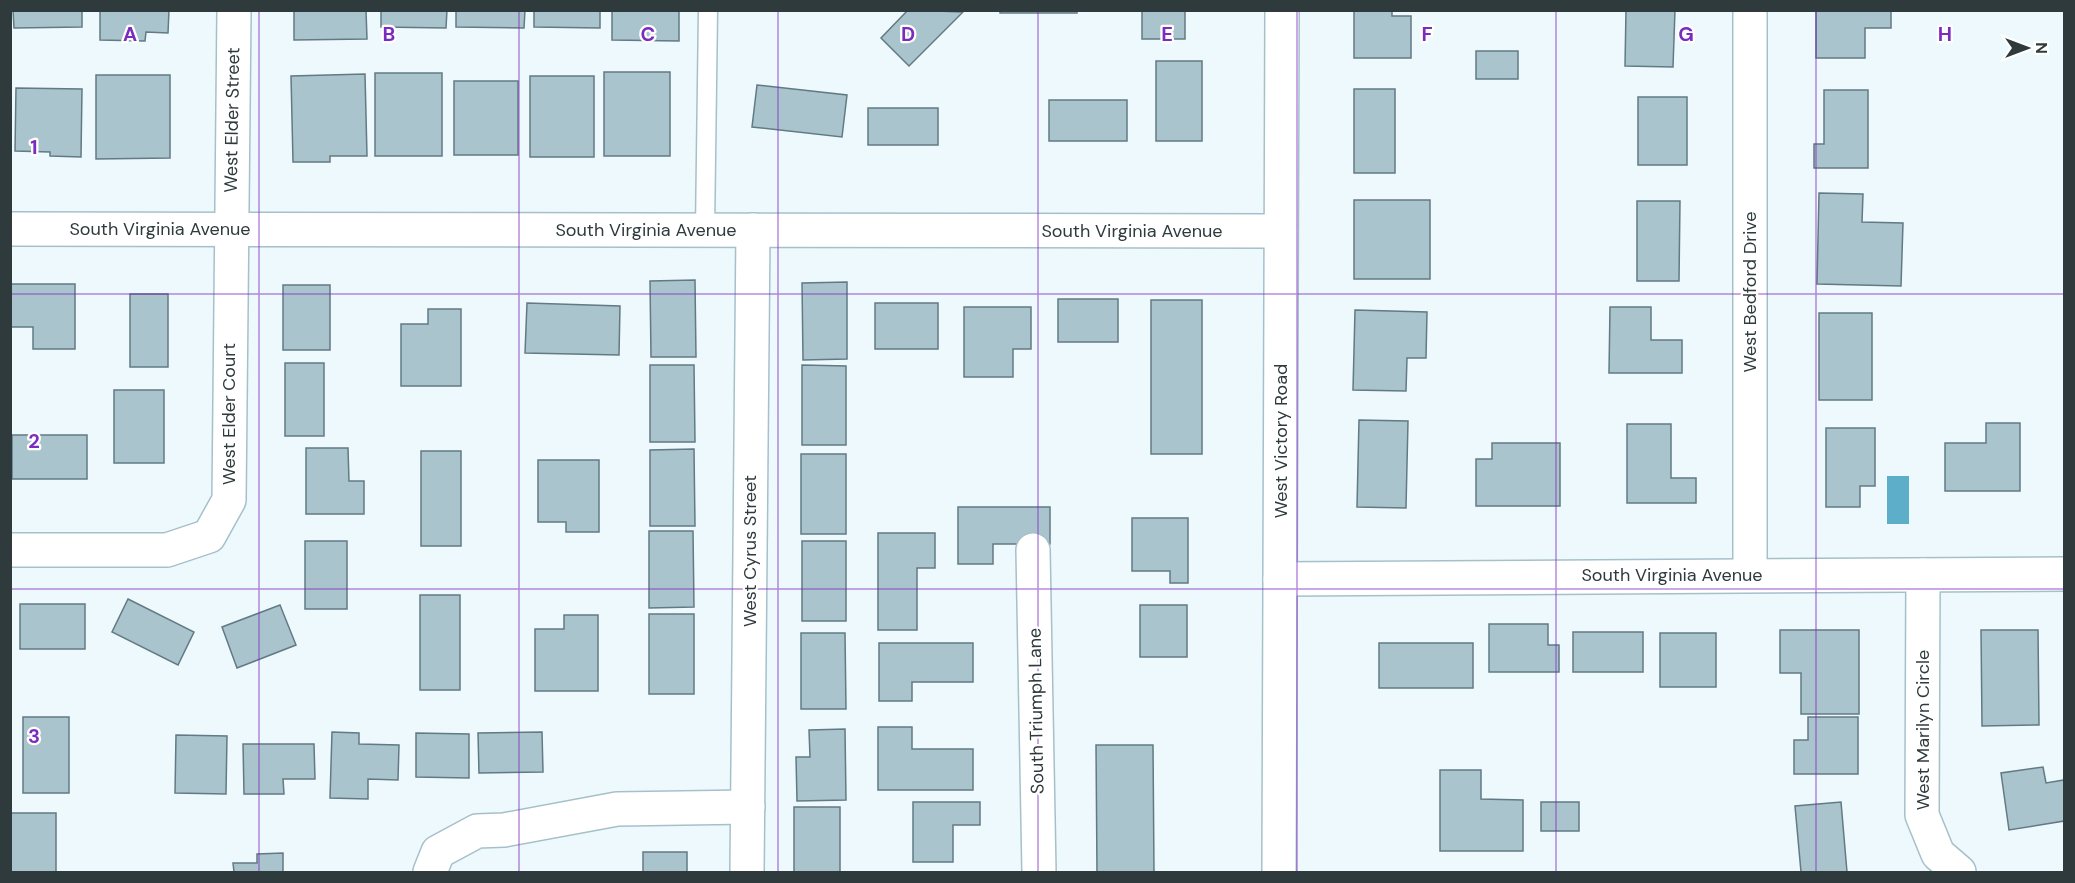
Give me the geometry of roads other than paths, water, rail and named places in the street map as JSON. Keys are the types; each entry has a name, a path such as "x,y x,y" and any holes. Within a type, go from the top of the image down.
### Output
{"street":[{"name":"West Elder Street","path":"230,229 234,10"},
{"name":"West Victory Road","path":"1279,873 1282,10"},
{"name":"West Bedford Drive","path":"1750,10 1750,574"},
{"name":"South Virginia Avenue","path":"10,229 1281,231"},
{"name":"West Elder Court","path":"10,550 167,550 209,536 229,500 230,229"},
{"name":"West Cyrus Street","path":"747,873 753,230"},
{"name":"South Triumph Lane","path":"1033,550 1039,873"},
{"name":"South Virginia Avenue","path":"1280,579 1750,574 1923,576 2064,574"},
{"name":"West Marilyn Circle","path":"1923,576 1922,815 1938,854 1959,873"},
{"path":"434,862 477,831 504,830 617,809 748,807"}],"lane":[{"path":"705,230 708,10"}],"water":[{"path":"1887,476 1909,476 1909,524 1887,524"}]}
